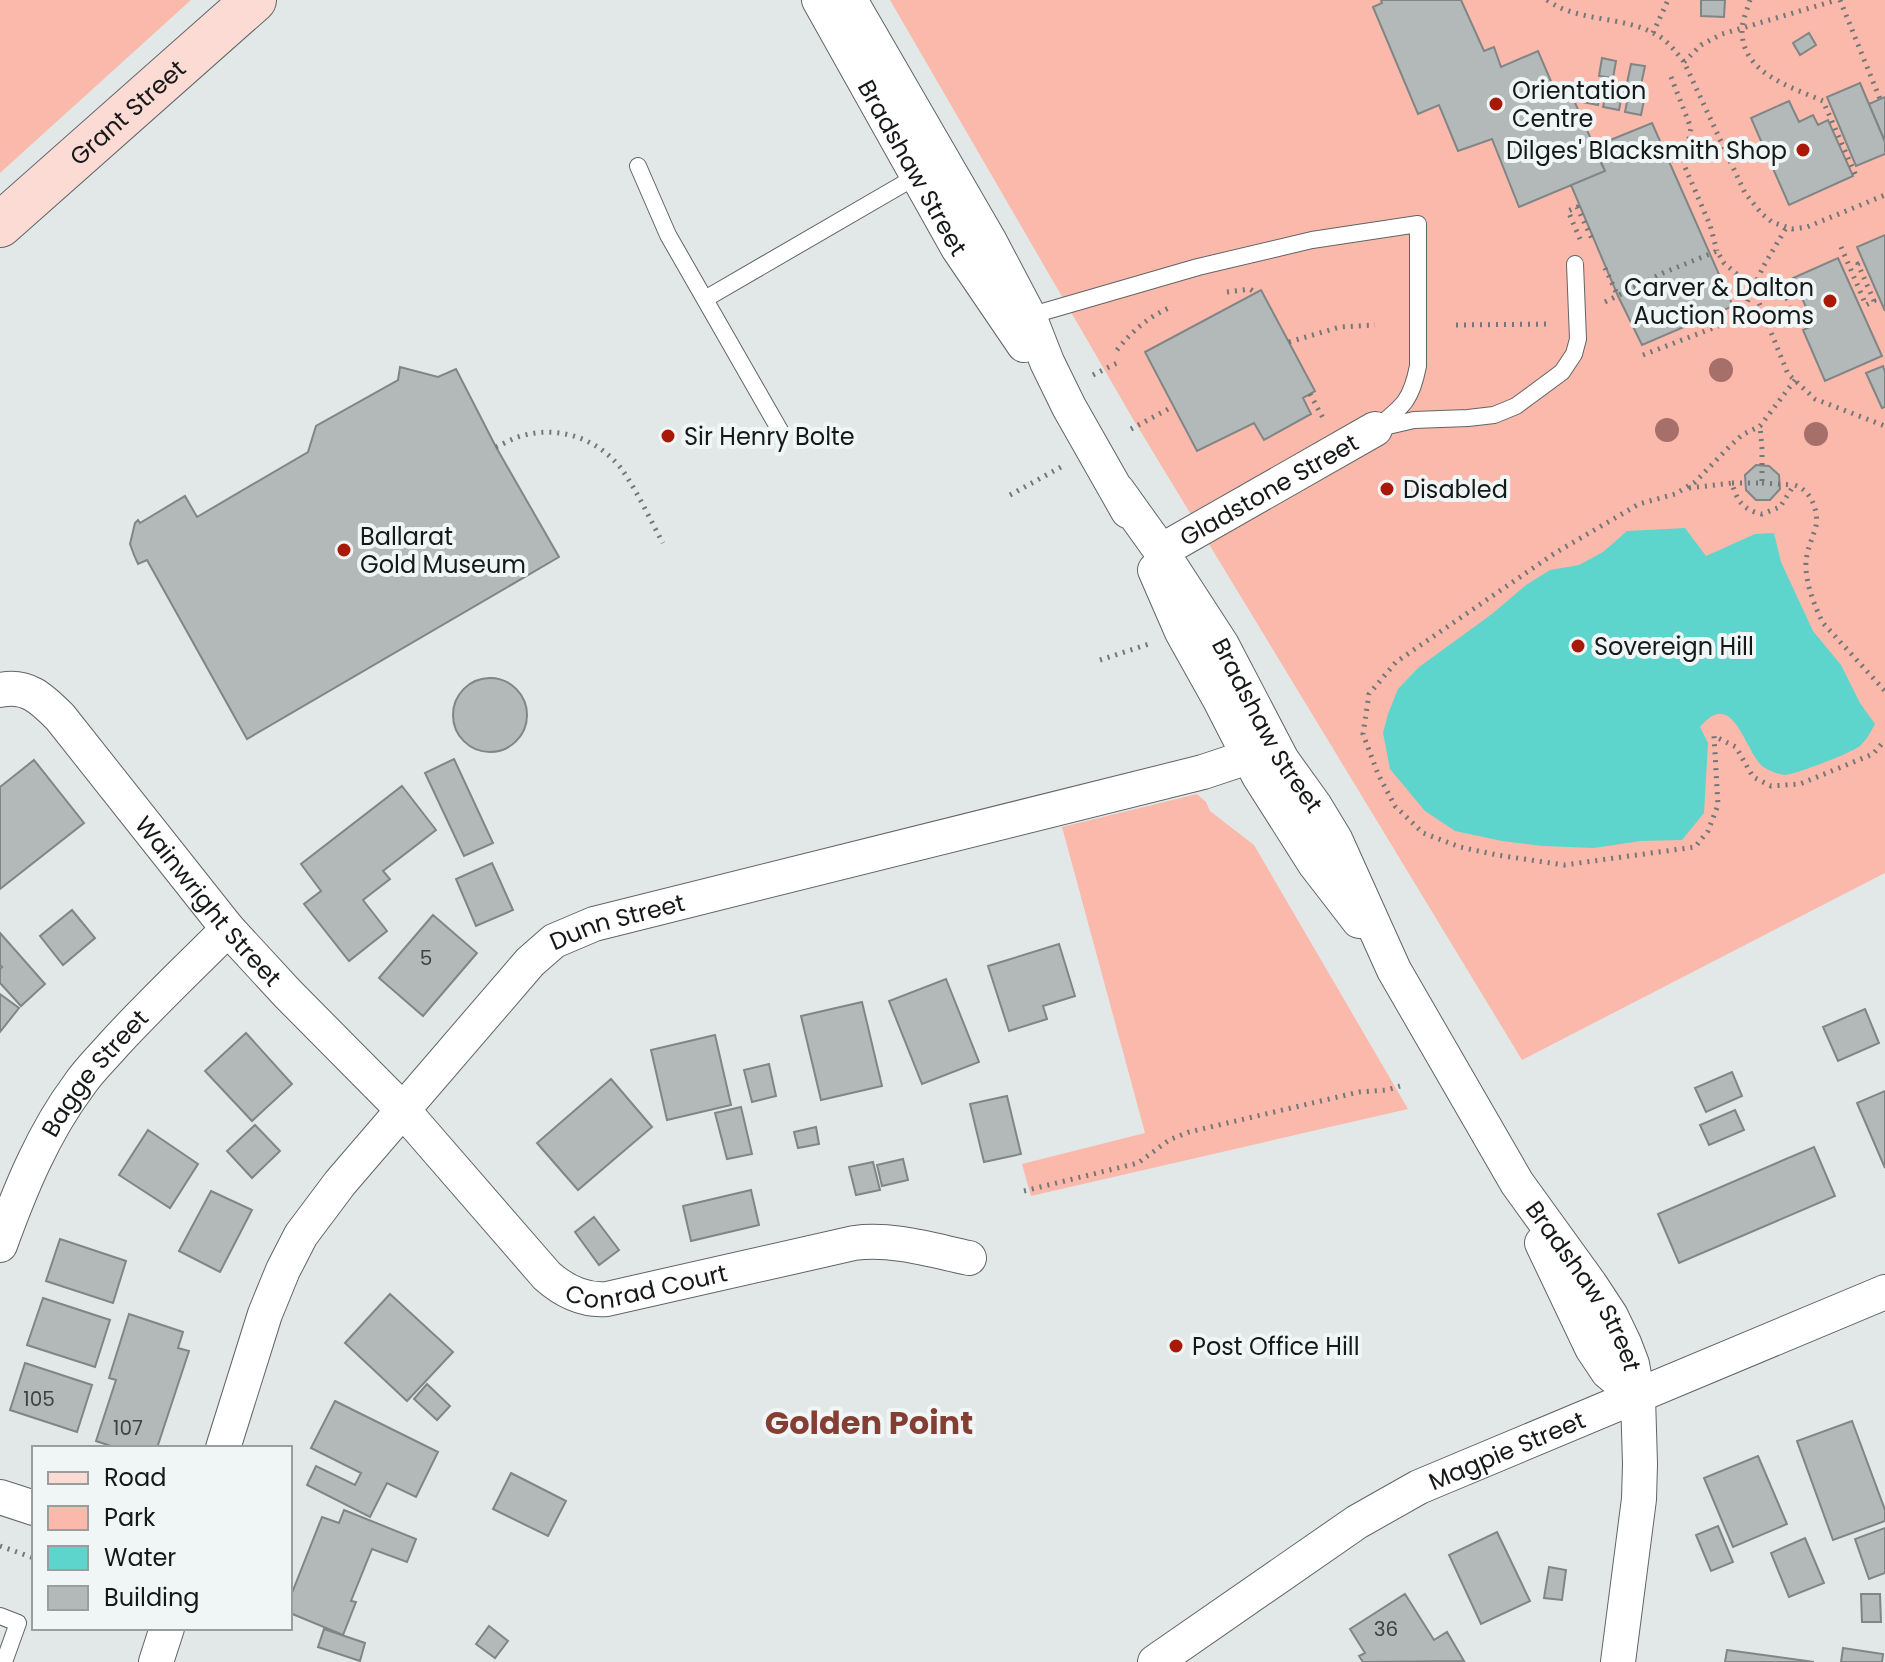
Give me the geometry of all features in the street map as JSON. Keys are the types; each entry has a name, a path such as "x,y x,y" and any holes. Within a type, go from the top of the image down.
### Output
{"main road":[{"name":"Grant Street","path":"0,225 254,0"}],"street":[{"name":"Bradshaw Street","path":"819,0 930,167 989,240 1029,316 1069,407 1141,536 1182,632 1262,752 1315,806 1335,839 1394,970 1517,1183 1592,1348 1608,1372 1638,1397 1639,1499 1618,1662"},
{"name":"Bradshaw Street","path":"850,0 930,167 973,272 1069,407"},
{"name":"Gladstone Street","path":"1161,551 1375,429"},
{"name":"Bradshaw Street","path":"1118,491 1210,625 1235,668 1262,752"},
{"name":"Wainwright Street","path":"12,690 39,697 60,717 228,929 402,1109"},
{"name":"Dunn Street","path":"224,1446 265,1314 291,1253 326,1200 402,1109 530,962 554,941 594,924 1203,772 1262,752"},
{"name":"Bagge Street","path":"0,1245 38,1153 80,1083 129,1028 228,929"},
{"name":"Conrad Court","path":"402,1109 547,1276 580,1296 599,1299 627,1295 866,1242 898,1243 969,1258"},
{"name":"Magpie Street","path":"1155,1662 1290,1567 1399,1498 1885,1292"},
{"path":"0,1497 32,1507"},
{"path":"156,1662 166,1630"}],"lane":[{"path":"638,166 668,235 782,434"},
{"path":"705,299 930,167"},
{"path":"1029,316 1212,263 1312,240 1418,224 1418,366 1410,396 1402,407 1375,429"},
{"path":"1375,429 1414,420 1484,417 1509,410 1526,400 1567,366 1577,347 1575,264"},
{"path":"0,1616 18,1623 4,1662"}],"path":[{"path":"1547,0 1567,11 1637,25 1670,44 1684,62 1745,193 1772,222 1799,229 1885,195"},
{"path":"1653,33 1668,0"},
{"path":"1750,0 1742,27 1744,49 1767,76 1823,101 1857,178"},
{"path":"1684,62 1711,39 1742,27 1839,0 1880,99"},
{"path":"1671,77 1691,128 1684,165 1710,225 1717,251 1724,263 1753,288 1788,374 1815,399 1885,426"},
{"path":"1643,355 1737,316 1744,309 1763,267 1786,228"},
{"path":"1841,247 1866,305 1874,301 1858,264 1863,262"},
{"path":"1456,325 1578,324 1601,303 1717,251"},
{"path":"1778,276 1790,306"},
{"path":"1222,293 1250,289 1256,293"},
{"path":"1117,350 1148,319 1181,302"},
{"path":"1289,342 1340,327 1375,325"},
{"path":"1795,380 1760,426 1742,435 1695,482 1675,494 1639,504 1555,553 1396,662 1369,694 1363,734 1378,774 1395,806 1423,833 1460,847 1564,865 1695,847 1708,831 1718,805 1714,736 1736,747 1753,777 1771,786 1800,784 1873,754 1885,740"},
{"path":"1310,394 1326,424"},
{"path":"1131,429 1172,407"},
{"path":"1760,426 1762,483"},
{"path":"496,447 524,435 548,432 570,434 591,443 622,469 663,543"},
{"path":"1010,495 1065,464"},
{"path":"1732,483 1737,500 1744,508 1762,514 1780,507 1794,485"},
{"path":"1684,488 1762,483 1794,485 1806,490 1816,514 1806,568 1818,612 1823,623 1885,691"},
{"path":"1100,660 1153,643"},
{"path":"1024,1191 1138,1163 1169,1140 1189,1132 1359,1092 1400,1086"},
{"path":"0,1546 32,1557"}],"green space":[{"path":"0,0 191,0 0,173"},
{"name":"Sovereign Hill","path":"890,0 1885,0 1885,873 1522,1060 1133,419"},
{"path":"1197,794 1210,811 1254,845 1408,1109 1031,1196 1022,1164 1145,1133 1062,827"}],"water":[{"path":"1685,528 1706,556 1755,534 1774,533 1781,562 1813,631 1841,665 1860,703 1875,724 1863,743 1825,762 1783,775 1762,766 1729,717 1721,714 1711,716 1700,727 1708,743 1704,813 1682,840 1641,841 1594,848 1543,846 1455,831 1425,811 1390,769 1383,733 1398,689 1419,667 1550,570 1579,565 1603,552 1627,531"}],"building":[{"name":"Orientation Centre","path":"1381,0 1461,0 1484,51 1494,47 1501,67 1538,51 1556,93 1569,89 1605,171 1519,207 1492,139 1458,151 1439,105 1418,114 1373,7 1382,3"},
{"path":"1701,0 1725,0 1724,17 1701,16"},
{"path":"1809,33 1816,45 1800,55 1793,43"},
{"path":"1602,58 1616,61 1613,78 1599,76"},
{"path":"1631,64 1645,66 1641,85 1627,83"},
{"path":"1586,83 1602,86 1598,105 1582,102"},
{"path":"1860,83 1885,142 1885,154 1856,166 1827,97"},
{"path":"1608,87 1623,90 1619,110 1603,107"},
{"path":"1629,92 1645,95 1641,115 1625,112"},
{"path":"1885,97 1885,139 1884,139 1869,104"},
{"name":"Dilges' Blacksmith Shop","path":"1789,101 1799,122 1813,115 1818,125 1828,120 1853,176 1789,205 1751,118"},
{"path":"1652,123 1733,306 1642,345 1571,185 1605,171 1593,147"},
{"path":"1885,235 1885,311 1857,247"},
{"name":"Carver & Dalton Auction Rooms","path":"1838,258 1882,356 1825,381 1803,330 1814,325 1793,278"},
{"path":"1261,290 1315,391 1303,398 1311,414 1264,440 1254,423 1197,451 1145,352"},
{"path":"1883,366 1885,407 1882,408 1866,373"},
{"name":"Ballarat Gold Museum","path":"400,367 438,377 456,369 559,557 247,739 147,560 138,564 130,544 135,523 185,496 197,517 308,452 316,426 398,380"},
{"path":"1756,465 1769,466 1779,475 1780,489 1770,500 1756,500 1746,490 1745,475"},
{"path":"490,678 511,684 521,694 527,715 521,736 511,746 490,752 469,746 459,736 453,715 459,694 469,684"},
{"path":"454,759 493,843 464,856 425,773"},
{"path":"34,760 84,823 0,889 0,787"},
{"path":"402,786 436,830 383,871 390,879 363,900 387,931 349,961 304,904 321,891 301,864"},
{"path":"492,863 513,910 476,926 456,879"},
{"path":"72,910 95,938 63,965 40,936"},
{"path":"433,915 477,953 423,1016 379,978"},
{"path":"0,933 45,984 21,1006 0,983"},
{"path":"1059,944 1075,996 1043,1006 1047,1019 1009,1031 988,966"},
{"path":"946,979 979,1062 922,1084 889,1001"},
{"path":"0,994 19,1008 0,1032"},
{"path":"862,1002 882,1086 821,1100 801,1016"},
{"path":"1865,1009 1879,1043 1838,1061 1823,1027"},
{"path":"246,1033 292,1084 252,1121 205,1071"},
{"path":"715,1035 731,1105 667,1120 651,1050"},
{"path":"769,1064 776,1096 752,1102 744,1070"},
{"path":"1732,1072 1742,1096 1706,1112 1695,1088"},
{"path":"611,1079 652,1127 578,1190 537,1143"},
{"path":"1885,1091 1885,1168 1857,1103"},
{"path":"1007,1096 1021,1154 984,1162 970,1104"},
{"path":"741,1107 752,1154 727,1159 715,1113"},
{"path":"1735,1110 1744,1130 1709,1145 1700,1125"},
{"path":"255,1125 280,1151 252,1178 227,1151"},
{"path":"816,1127 819,1144 798,1148 794,1132"},
{"path":"148,1130 198,1164 170,1208 119,1175"},
{"path":"1814,1147 1835,1196 1679,1263 1658,1214"},
{"path":"903,1159 908,1180 882,1186 877,1165"},
{"path":"873,1162 880,1190 856,1195 849,1167"},
{"path":"751,1190 759,1225 691,1241 683,1206"},
{"path":"211,1191 252,1210 220,1272 179,1251"},
{"path":"594,1217 619,1250 599,1265 575,1232"},
{"path":"60,1239 126,1261 113,1303 46,1281"},
{"path":"390,1294 453,1352 407,1401 345,1343"},
{"path":"43,1298 110,1320 95,1367 27,1345"},
{"path":"129,1314 183,1332 178,1348 189,1351 158,1446 111,1446 96,1441 116,1380 109,1378"},
{"path":"25,1363 92,1385 77,1432 10,1410"},
{"path":"427,1384 450,1406 437,1420 414,1399"},
{"path":"335,1401 438,1452 416,1497 387,1483 370,1517 307,1485 316,1466 355,1485 361,1473 311,1448"},
{"path":"1852,1421 1885,1510 1885,1521 1833,1540 1797,1441"},
{"path":"1758,1456 1787,1524 1733,1547 1704,1478"},
{"path":"511,1473 566,1501 548,1536 493,1509"},
{"path":"344,1510 416,1539 407,1562 372,1549 351,1601 356,1602 343,1635 292,1614 292,1593 322,1517 339,1523"},
{"path":"1718,1526 1733,1562 1711,1571 1696,1535"},
{"path":"1885,1528 1885,1573 1869,1579 1855,1539"},
{"path":"1497,1532 1530,1601 1481,1624 1449,1555"},
{"path":"1805,1538 1824,1583 1789,1597 1771,1553"},
{"path":"1549,1567 1566,1570 1562,1600 1544,1598"},
{"path":"1405,1594 1434,1640 1447,1632 1464,1661 1363,1662 1359,1656 1365,1653 1350,1629"},
{"path":"1861,1594 1880,1594 1881,1622 1862,1622"},
{"path":"489,1626 508,1641 495,1658 476,1644"},
{"path":"324,1629 365,1643 360,1661 318,1647"},
{"path":"1843,1648 1883,1654 1882,1662 1841,1662"},
{"path":"1727,1650 1814,1662 1725,1662"}],"place":[{"name":"Orientation Centre","path":"1496,104"},
{"name":"Dilges' Blacksmith Shop","path":"1803,150"},
{"name":"Carver & Dalton Auction Rooms","path":"1830,301"},
{"name":"Sir Henry Bolte","path":"668,436"},
{"name":"Disabled","path":"1387,489"},
{"name":"Ballarat Gold Museum","path":"344,550"},
{"name":"Sovereign Hill","path":"1578,646"},
{"name":"Post Office Hill","path":"1176,1346"}],"district":[{"name":"Golden Point","path":"869,1422"}]}
